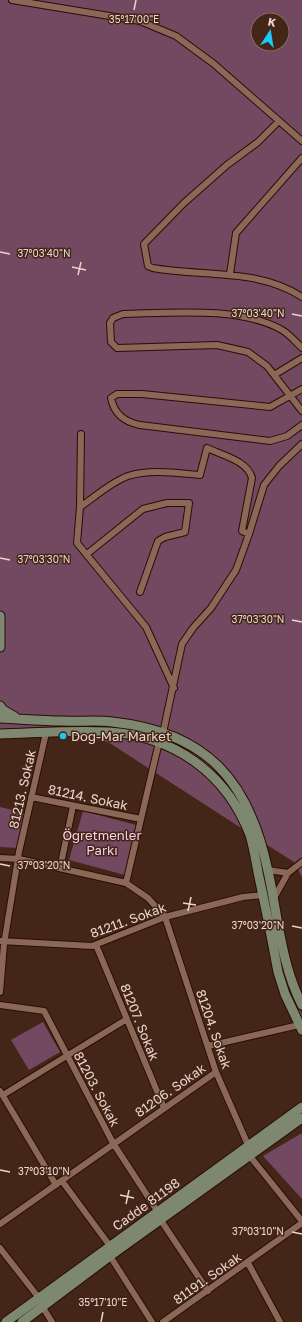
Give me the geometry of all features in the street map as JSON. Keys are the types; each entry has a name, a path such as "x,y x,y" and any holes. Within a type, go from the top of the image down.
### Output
{"main road":[{"path":"0,616 0,647"},
{"path":"0,706 3,710 18,719"},
{"path":"0,718 111,722 163,733 193,746 216,764 229,778 249,808 260,835 274,898 286,965 293,988 302,1005"},
{"path":"0,734 110,732 159,742 187,755 209,772 222,786 239,812 250,836 278,972 285,994 301,1027"},
{"name":"Cadde 81198","path":"6,1322 40,1302 110,1256 248,1146 302,1107"},
{"name":"Cadde 81198","path":"22,1322 40,1302 110,1246 159,1216 302,1118"}],"street":[{"path":"12,0 99,13 152,25 176,36 214,64 302,141"},
{"path":"279,121 258,142 227,165 184,203 144,244 148,266 153,268 230,274 263,280 282,285 302,297"},
{"path":"230,274 236,233 302,158"},
{"path":"302,348 283,330 248,317 200,313 123,314 113,318 110,323 111,342 117,348 216,344 248,352 267,366 290,397 302,410"},
{"path":"274,375 302,358"},
{"path":"302,389 270,407 142,394 117,394 111,398 112,405 123,419 140,425 270,441 287,436 302,425"},
{"path":"81,434 78,543 146,627 174,688"},
{"path":"163,733 174,688 182,644 226,587 236,570 264,485 279,466 302,444"},
{"path":"80,507 128,476 170,472 200,475 207,448 238,463 248,469 251,473 252,478 242,531 249,534"},
{"path":"87,554 143,509 167,503 189,503 185,532 165,537 158,541 140,592"},
{"name":"81213. Sokak","path":"0,992 3,941 19,859 19,852 46,733"},
{"path":"126,883 159,742"},
{"name":"81214. Sokak","path":"31,796 141,819"},
{"path":"60,868 73,806"},
{"path":"0,858 19,859 126,883 148,898 165,917"},
{"path":"274,898 288,873 302,862"},
{"path":"268,870 288,873"},
{"name":"81211. Sokak","path":"3,941 92,946 165,917 243,897 263,895"},
{"name":"81204. Sokak","path":"165,917 216,1072 248,1146"},
{"name":"81207. Sokak","path":"96,945 164,1108"},
{"name":"81203. Sokak","path":"0,1005 44,1011 113,1143 208,1291"},
{"path":"56,1185 2,1093 67,1056 127,1019"},
{"path":"208,1046 301,1027"},
{"name":"81206. Sokak","path":"0,1224 113,1143 216,1072"},
{"path":"249,1155 302,1222"},
{"path":"62,1181 110,1246"},
{"name":"81191. Sokak","path":"163,1322 248,1263 302,1222"},
{"path":"0,1248 40,1302 52,1322"},
{"path":"110,1256 152,1322"},
{"path":"248,1263 280,1322"}],"green space":[{"path":"0,0 302,0 302,877 294,862 258,839 284,969 290,991 302,1014 302,1020 287,992 281,970 252,835 108,742 50,728 0,730 0,722 35,725 0,717"},
{"path":"0,807 25,813 17,848 0,847"},
{"name":"Öğretmenler Parkı","path":"83,811 136,825 125,875 69,860"},
{"path":"43,1022 60,1052 29,1070 11,1040"},
{"path":"302,1133 302,1199 263,1156"}],"place":[{"name":"Doğ-Mar Market","path":"63,736"}]}
